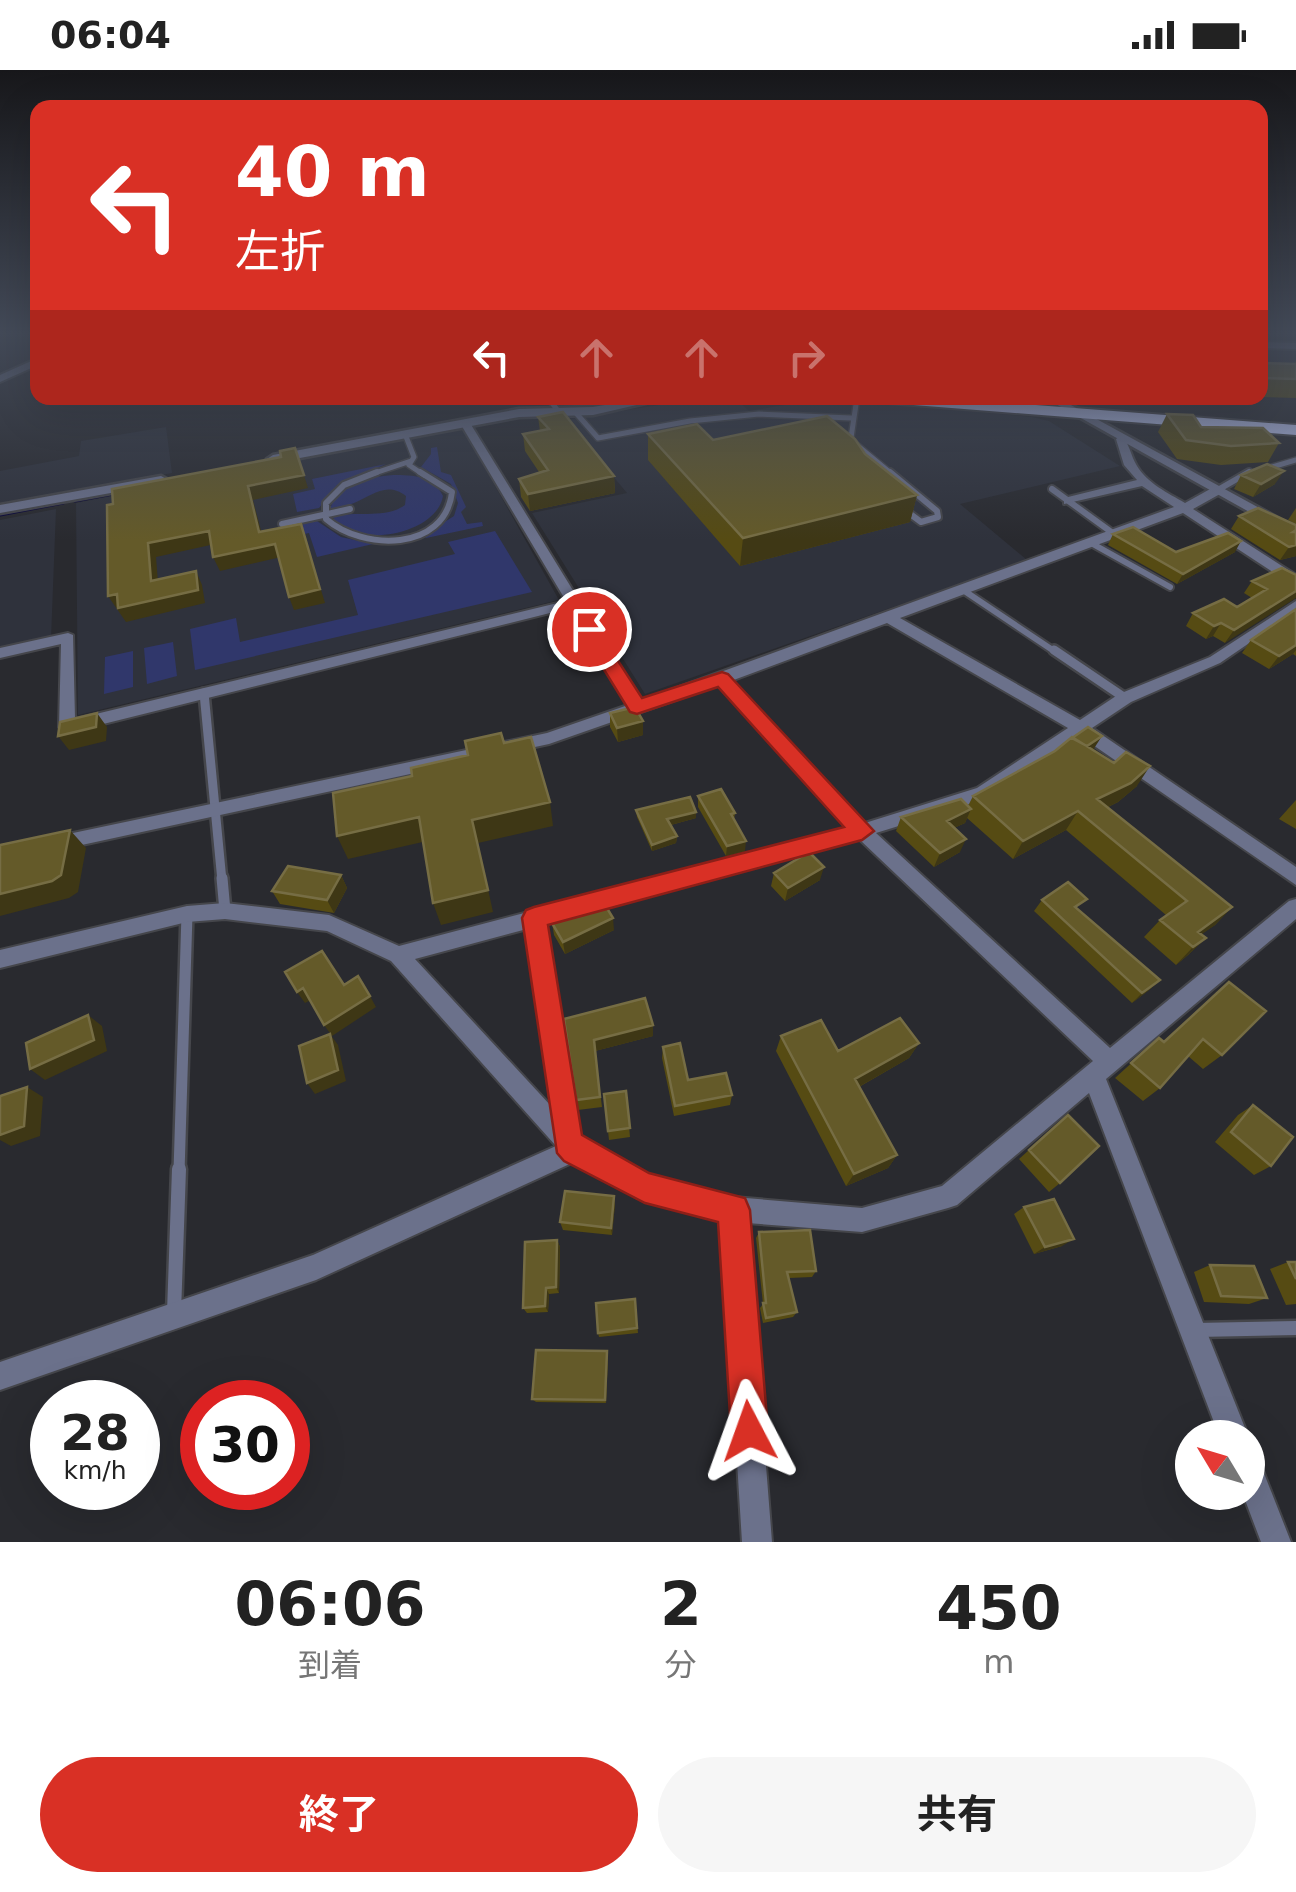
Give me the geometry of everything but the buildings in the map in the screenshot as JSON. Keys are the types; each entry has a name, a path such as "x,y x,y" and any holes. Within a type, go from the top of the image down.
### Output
{"highway":[{"path":"1063,405 1296,422"},
{"path":"1063,405 1296,430"}],"street":[{"path":"256,462 531,412 576,412 618,405"},
{"path":"1063,405 1296,534"},
{"path":"465,423 637,707"},
{"path":"1121,439 1130,464 1144,482 1296,581"},
{"path":"0,509 182,476"},
{"path":"1068,501 1144,482"},
{"path":"36,848 549,738 722,679 1091,543 1187,507 1216,491"},
{"path":"0,653 68,638 66,727 573,603"},
{"path":"398,955 862,831 982,793 1125,698 1215,660 1296,606"},
{"path":"888,618 1080,726 1296,877"},
{"path":"722,679 862,831 1102,1070 1193,1330 1229,1420"},
{"path":"0,958 187,914 225,910 329,923 398,955 571,1146 645,1187 734,1210 862,1220 948,1196 1296,907"},
{"path":"534,918 571,1146"},
{"path":"0,1376 316,1267 571,1146"},
{"path":"734,1210 757,1542"},
{"path":"1264,1510 1276,1542"}],"lane":[{"path":"554,405 559,412"},
{"path":"849,451 855,405"},
{"path":"576,412 598,438 690,420 760,414 851,418"},
{"path":"325,514 340,534 366,542 408,538 437,525 453,507 452,492 411,467 414,456 405,434"},
{"path":"850,440 937,511 938,517 921,522 895,502"},
{"path":"1216,491 1252,470 1296,460"},
{"path":"325,514 331,496 346,484 367,473 411,461"},
{"path":"1052,489 1114,534"},
{"path":"282,524 350,510"},
{"path":"1091,543 1170,587"},
{"path":"962,590 1125,698"},
{"path":"204,693 225,910"},
{"path":"174,1316 187,914"},
{"path":"1193,1330 1296,1328"}],"shaded area":[{"path":"659,405 743,405 749,411 785,405 903,405 1049,421 1120,466 960,504 1027,560 645,694 532,513 627,493 566,420"},
{"path":"166,427 172,473 0,505 0,471 79,456 81,441"},
{"path":"462,427 559,600 78,715 76,503"},
{"path":"437,447 441,472 451,475 466,507 461,512 467,524 482,522 483,526 426,538 424,535 454,516 458,503 451,484 421,467 431,448"},
{"path":"386,464 337,485 319,508 297,512 293,494 315,489 312,479"},
{"path":"393,475 415,476 439,489 443,496 426,520 410,529 374,535 342,527 332,516 380,513 405,505 406,496 386,490 330,509 347,487"},
{"path":"56,509 51,639 0,650 0,520"},
{"path":"317,521 341,537 373,544 317,557 309,533 281,539 278,530"},
{"path":"495,531 532,592 195,670 190,629 236,618 240,642 358,615 348,580 455,554 448,542"},
{"path":"173,642 177,676 147,684 144,648"},
{"path":"133,651 133,687 104,694 105,657"}],"waterway":[{"path":"572,406 578,405"},
{"path":"75,500 118,492"},
{"path":"0,514 63,502"}],"route":[{"path":"589,629 637,707 722,679 862,831 534,918 568,1142 575,1150 645,1187 734,1210 749,1431"}]}
